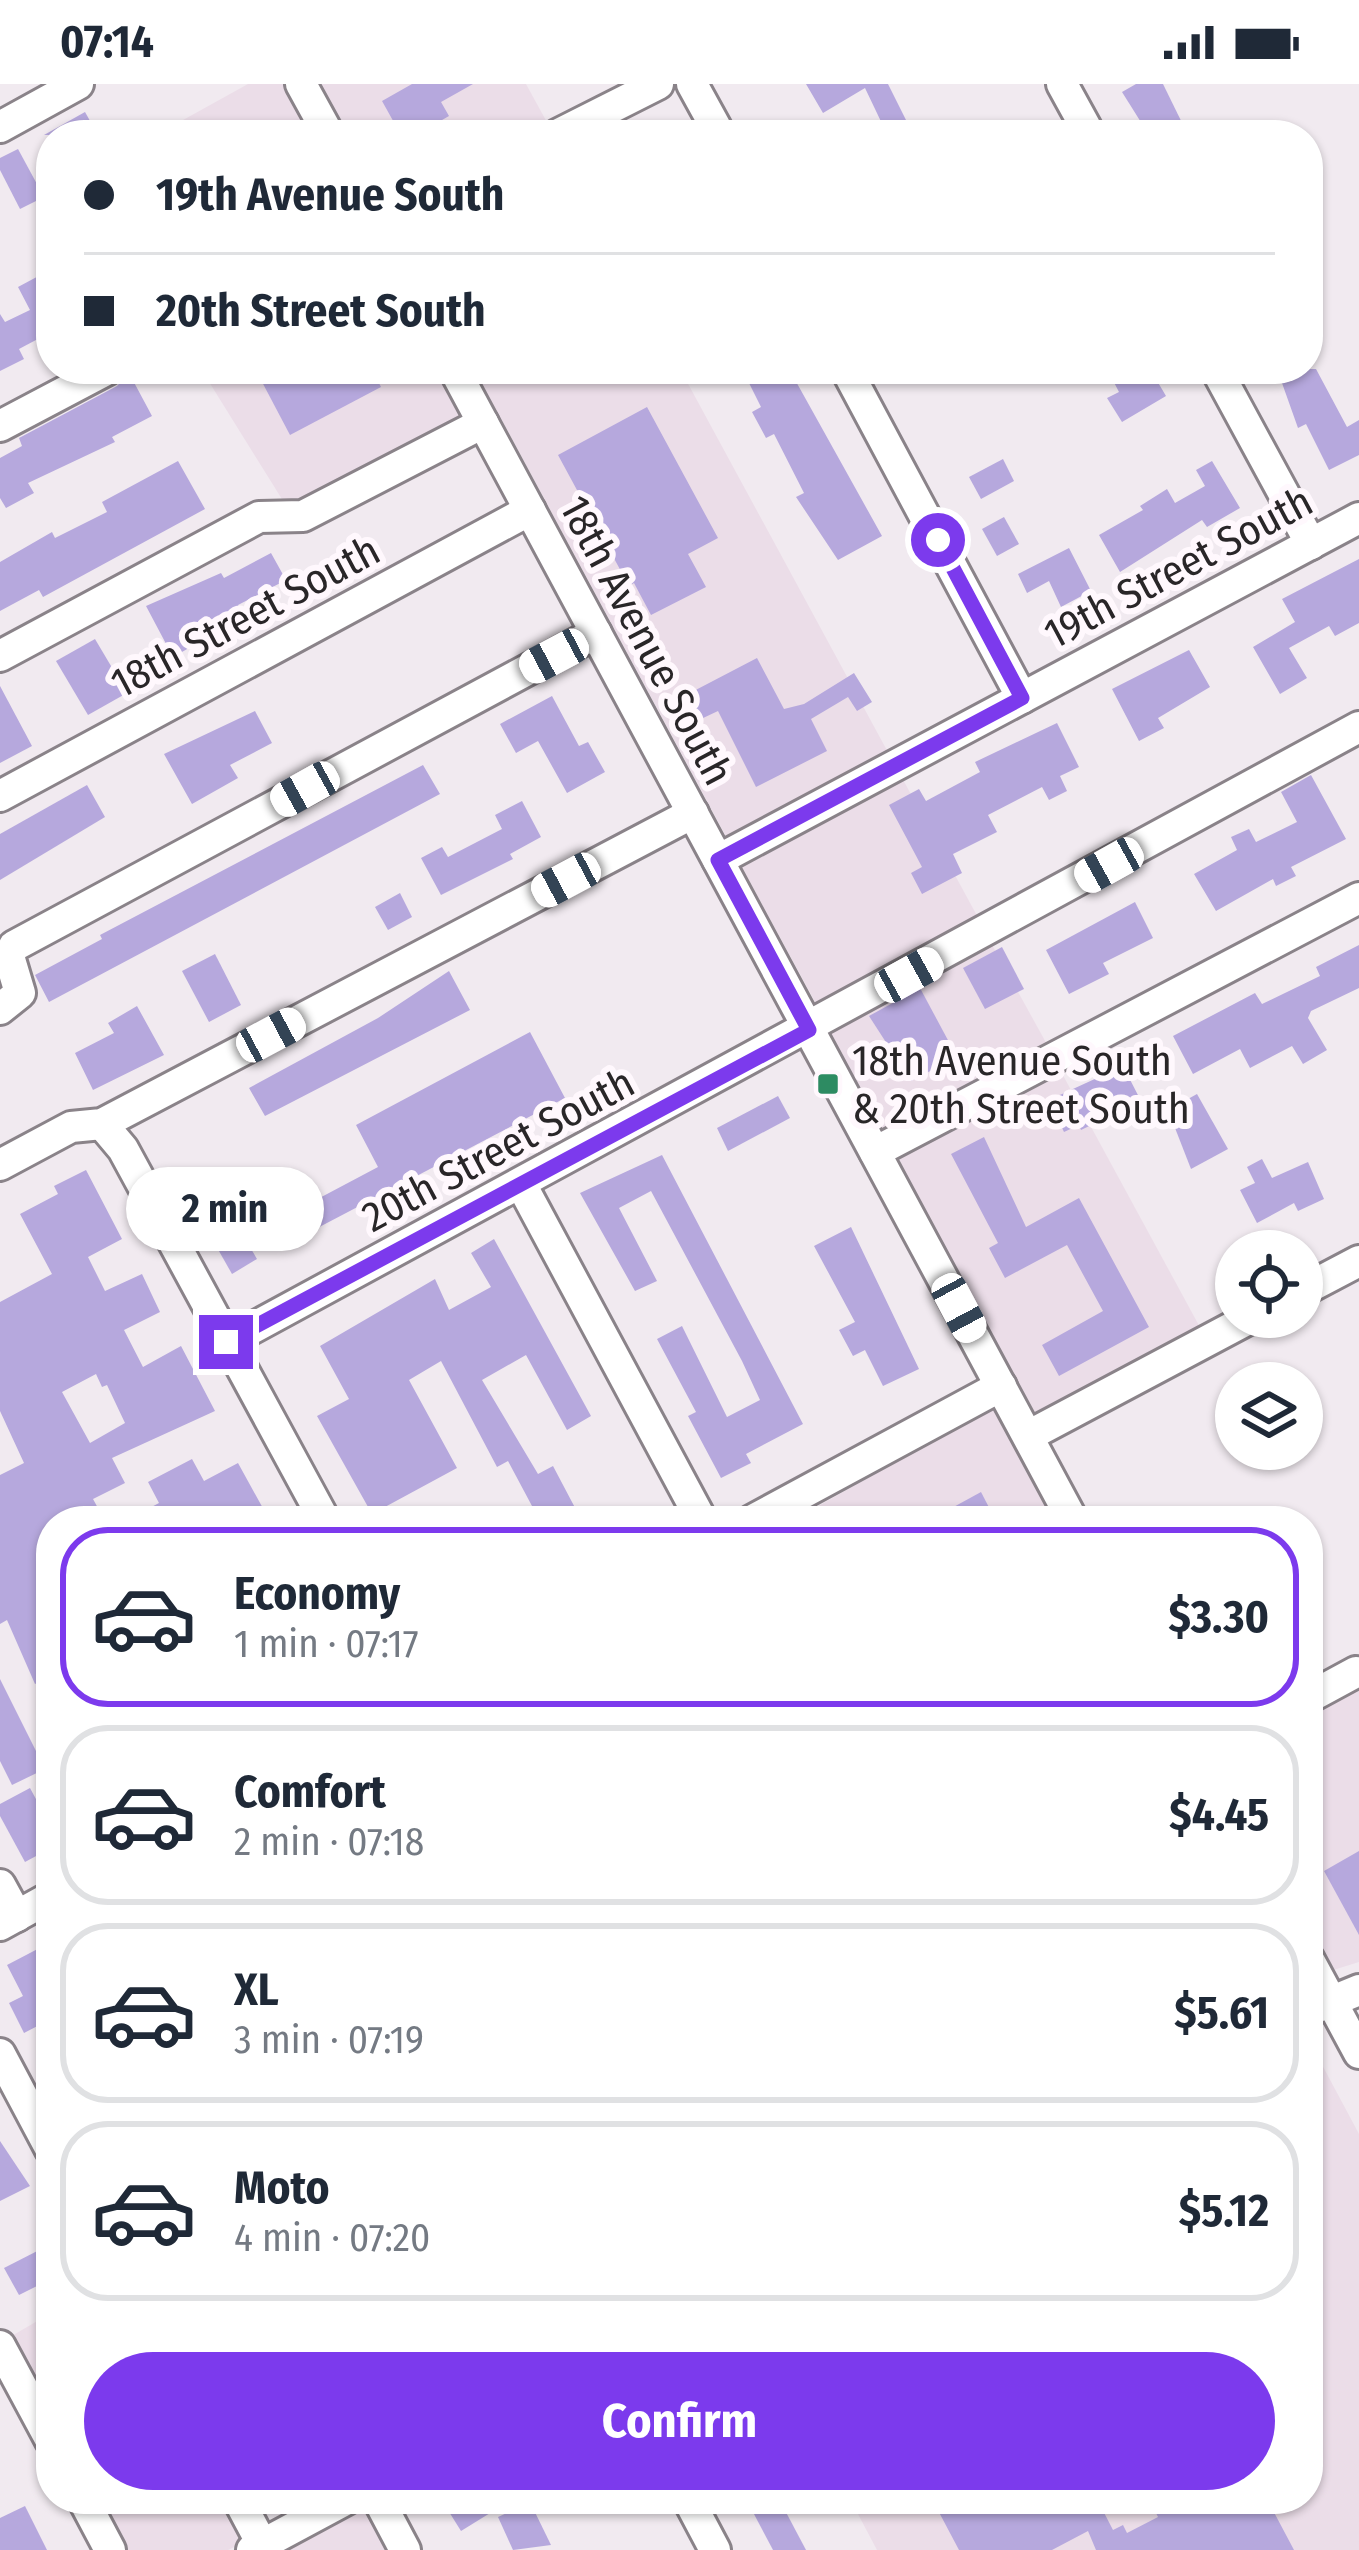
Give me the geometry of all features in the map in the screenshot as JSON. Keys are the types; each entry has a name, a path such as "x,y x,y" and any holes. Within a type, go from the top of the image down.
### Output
{"street":[{"path":"0,127 78,84"},
{"path":"301,84 320,120"},
{"path":"587,120 658,84"},
{"path":"692,84 712,120"},
{"path":"1062,84 1082,120"},
{"path":"0,427 80,384"},
{"name":"18th Avenue South","path":"462,384 1065,1506"},
{"path":"854,384 1022,698"},
{"path":"1224,384 1311,544"},
{"path":"0,656 259,517 303,516 483,423"},
{"name":"18th Street South","path":"0,796 530,510"},
{"name":"19th Street South","path":"718,860 1359,518"},
{"path":"0,1009 20,993 9,956 14,946 596,633"},
{"name":"20th Street South","path":"226,1342 1359,728"},
{"path":"0,1165 71,1127 102,1124 693,813"},
{"path":"875,1152 1359,898"},
{"path":"102,1124 123,1149 318,1506"},
{"path":"521,1184 693,1506"},
{"path":"1323,1280 1359,1261"},
{"path":"1028,1436 1215,1337"},
{"path":"779,1506 1001,1386"},
{"path":"1323,1690 1356,1672"},
{"path":"0,1885 8,1920 36,1905"},
{"path":"1333,2000 1359,2053"},
{"path":"0,2054 36,2122"},
{"path":"0,2346 36,2412"},
{"path":"90,2514 110,2550"},
{"path":"244,2514 257,2547 318,2514"},
{"path":"386,2514 405,2550"},
{"path":"696,2514 716,2550"}],"shaded area":[{"path":"248,84 286,84 306,120 183,120"},
{"path":"316,84 526,84 546,120 336,120"},
{"path":"210,384 447,384 466,419 300,504 285,504"},
{"path":"477,384 688,384 890,756 729,842 498,413 493,414"},
{"path":"901,776 981,923 820,1011 739,862"},
{"path":"991,943 1049,1048 885,1134 830,1032"},
{"path":"1059,1068 1202,1331 1034,1420 896,1154"},
{"path":"996,1405 1051,1506 818,1506"},
{"path":"1359,1684 1359,1962 1330,1971 1323,1958 1323,1703"},
{"path":"1323,2067 1359,2134 1359,2550 877,2550 858,2514 1323,2514"},
{"path":"36,2322 36,2385 10,2337"},
{"path":"105,2514 231,2514 246,2541 228,2550 125,2550"},
{"path":"343,2514 371,2514 390,2550 276,2550"}],"building":[{"path":"412,84 473,84 441,102 449,116 442,120 393,120 382,101"},
{"path":"806,84 888,84 906,120 880,120 865,88 823,113"},
{"path":"1136,84 1163,84 1181,120 1140,120 1122,92"},
{"path":"18,149 36,182 36,201 20,209 0,170 0,158"},
{"path":"36,277 36,340 19,349 24,359 0,371 0,314 5,322 30,310 18,287"},
{"path":"1323,382 1347,427 1359,420 1359,455 1329,470 1306,424 1298,428 1282,384"},
{"path":"135,384 152,416 112,437 115,442 28,483 34,493 6,508 0,498 0,458 22,446 19,438 117,386"},
{"path":"263,384 380,384 381,387 290,435"},
{"path":"750,384 797,384 882,536 838,560 796,497 804,493 774,434 766,438 752,412 761,407"},
{"path":"1115,384 1159,384 1166,396 1122,422 1107,398 1119,392"},
{"path":"647,407 718,538 688,554 706,587 651,615 634,583 629,586 558,455"},
{"path":"1003,459 1014,481 981,499 969,477"},
{"path":"178,461 205,509 43,597 39,590 0,611 0,562 52,532 55,538 107,512 102,502"},
{"path":"1212,461 1240,508 1207,527 1202,520 1120,572 1099,535 1143,510 1140,506 1167,489 1175,503 1205,486 1196,470"},
{"path":"1004,517 1019,544 997,556 982,529"},
{"path":"1069,548 1091,591 1061,607 1049,581 1027,593 1018,574"},
{"path":"271,553 286,580 238,605 244,617 173,657 146,606 221,573 224,578"},
{"path":"1359,559 1359,623 1335,636 1329,626 1289,648 1307,678 1280,694 1253,647 1295,622 1282,599"},
{"path":"95,639 127,693 88,715 56,661"},
{"path":"1189,650 1210,687 1158,718 1164,728 1139,741 1112,689"},
{"path":"757,658 784,709 804,704 854,673 872,702 857,711 848,697 811,719 827,751 756,787 718,711 701,719 688,694"},
{"path":"0,686 32,746 0,763"},
{"path":"552,696 579,746 588,742 605,772 567,793 538,741 516,753 500,724"},
{"path":"255,711 272,743 230,765 238,778 192,804 164,754"},
{"path":"1057,723 1079,767 1060,776 1067,791 1049,800 1042,787 988,815 997,832 953,854 962,873 922,894 911,873 922,867 889,805 919,789 926,801 980,772 975,762"},
{"path":"423,765 440,794 49,1002 35,975 102,939 100,935"},
{"path":"1311,775 1346,839 1291,867 1296,876 1276,886 1273,879 1216,911 1194,874 1237,850 1231,837 1249,829 1256,842 1297,822 1281,792"},
{"path":"87,785 105,817 0,880 0,834"},
{"path":"522,801 541,837 510,854 513,859 441,895 421,858 442,847 448,857 502,829 495,815"},
{"path":"400,893 412,917 388,930 375,907"},
{"path":"1135,902 1153,938 1103,963 1109,974 1069,994 1046,950"},
{"path":"1359,945 1359,988 1311,1011 1308,1018 1327,1050 1303,1064 1292,1046 1250,1068 1240,1049 1193,1074 1173,1036 1255,993 1262,1004 1320,976 1316,967"},
{"path":"1002,947 1024,989 985,1009 963,968"},
{"path":"215,954 241,1005 209,1022 182,971"},
{"path":"449,971 470,1010 265,1116 249,1088 378,1018"},
{"path":"920,988 957,1057 911,1081 869,1016"},
{"path":"137,1006 164,1055 93,1090 75,1053 114,1033 108,1023"},
{"path":"530,1032 565,1098 306,1234 295,1211 378,1167 356,1125"},
{"path":"1123,1066 1141,1101 1081,1130 1079,1125 1064,1132 1049,1100"},
{"path":"1197,1094 1228,1149 1191,1169 1168,1110"},
{"path":"778,1096 790,1118 728,1151 717,1128"},
{"path":"984,1137 1026,1227 1079,1198 1149,1327 1059,1376 1042,1345 1103,1311 1067,1245 1005,1278 989,1248 998,1243 951,1154"},
{"path":"662,1155 803,1424 746,1454 751,1463 721,1478 688,1416 696,1412 657,1339 682,1326 727,1417 760,1400 742,1361 651,1191 619,1208 657,1281 635,1291 580,1193"},
{"path":"1262,1159 1272,1178 1308,1162 1324,1199 1298,1211 1294,1203 1257,1223 1240,1190 1255,1183 1247,1167"},
{"path":"86,1170 122,1239 88,1257 105,1291 142,1274 160,1312 124,1330 143,1367 181,1346 215,1411 112,1458 125,1483 93,1499 97,1506 36,1506 35,1684 7,1620 0,1624 0,1475 24,1463 0,1411 0,1302 52,1274 20,1214 58,1194 54,1186","holes":["96,1374 102,1387 107,1385 125,1423 90,1443 62,1392"]},
{"path":"231,1215 257,1259 232,1274 207,1230"},
{"path":"851,1227 919,1369 883,1386 865,1350 853,1356 839,1330 855,1322 814,1246"},
{"path":"494,1239 591,1416 567,1430 526,1355 482,1380 538,1474 553,1466 574,1506 532,1506 508,1461 497,1467 441,1361 409,1380 457,1468 387,1506 368,1506 317,1416 349,1399 320,1346 435,1279 449,1310 491,1287 471,1253"},
{"path":"192,1459 204,1481 238,1463 262,1506 153,1506 159,1503 148,1482"},
{"path":"981,1492 988,1506 955,1506"},
{"path":"0,1679 36,1751 36,1773 12,1785 0,1761"},
{"path":"30,1788 36,1799 36,1856 25,1862 0,1816 0,1804"},
{"path":"1359,1851 1359,1935 1324,1871"},
{"path":"36,1950 36,2027 24,2033 9,2003 23,1996 7,1965"},
{"path":"0,2141 30,2186 0,2201"},
{"path":"36,2252 36,2286 19,2295 4,2268"},
{"path":"25,2506 47,2550 0,2550 0,2518"},
{"path":"450,2514 489,2514 461,2531"},
{"path":"536,2514 551,2545 513,2550 498,2517"},
{"path":"754,2514 787,2514 806,2550 773,2550"},
{"path":"940,2514 1105,2514 1113,2530 1123,2525 1127,2533 1156,2514 1275,2514 1294,2550 1096,2550 1088,2531 1052,2550 959,2550"}],"place":[{"name":"18th Avenue South & 20th Street South","path":"828,1084"}],"route":[{"path":"226,1342 809,1030 718,860 1022,698 938,540"}]}
